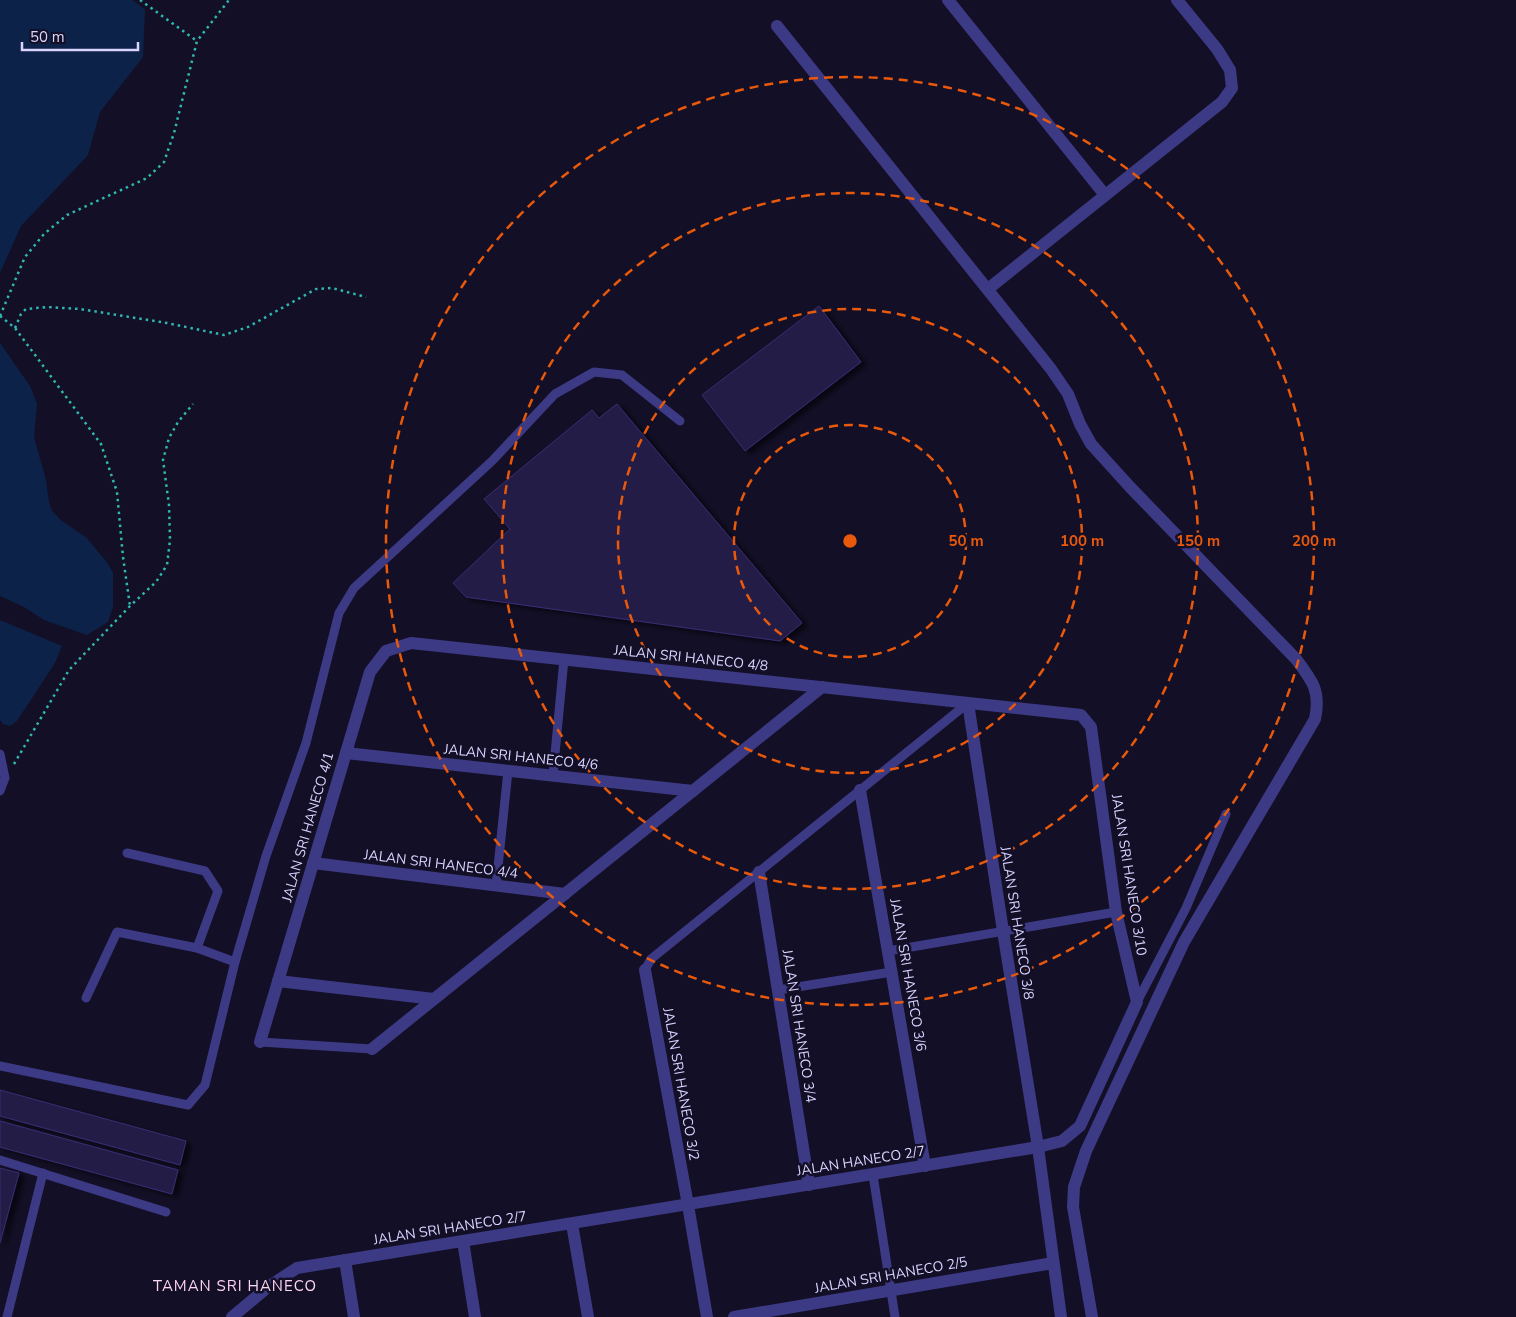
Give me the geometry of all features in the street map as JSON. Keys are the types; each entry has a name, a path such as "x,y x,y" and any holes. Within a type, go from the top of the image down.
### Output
{"street":[{"path":"948,0 1105,195"},
{"path":"988,289 1222,102 1232,88 1230,70 1226,63 1177,0"},
{"path":"777,26 1051,369 1068,394 1080,424 1092,444 1130,487 1296,659 1313,681 1318,703 1315,718 1184,942 1086,1151 1074,1188 1073,1207 1092,1317"},
{"name":"JALAN SRI HANECO 4/8","path":"411,643 968,703"},
{"name":"JALAN SRI HANECO 4/1","path":"260,1042 370,672 386,651 411,643"},
{"path":"372,1049 822,687"},
{"name":"JALAN SRI HANECO 3/10","path":"968,703 1082,715 1091,727 1116,912 1137,1002"},
{"name":"JALAN SRI HANECO 3/8","path":"968,703 1038,1147 1061,1317"},
{"name":"JALAN SRI HANECO 4/6","path":"346,753 694,791"},
{"name":"JALAN SRI HANECO 3/6","path":"860,790 925,1166"},
{"name":"JALAN SRI HANECO 4/4","path":"313,863 565,894"},
{"name":"JALAN SRI HANECO 3/4","path":"759,872 809,1185"},
{"name":"JALAN SRI HANECO 3/2","path":"645,970 688,1204 706,1317"},
{"path":"278,981 434,999"},
{"path":"1038,1147 1062,1141 1080,1126 1137,1002"},
{"name":"JALAN HANECO 2/7","path":"688,1204 1038,1147"},
{"name":"JALAN SRI HANECO 2/7","path":"232,1317 268,1287 297,1268 688,1204"},
{"path":"572,1224 588,1317"},
{"path":"463,1241 475,1317"},
{"path":"345,1260 354,1317"},
{"name":"JALAN SRI HANECO 2/5","path":"734,1317 1053,1263"}],"lane":[{"path":"0,1066 188,1105 205,1085 235,962 266,856 306,743 339,613 354,588 492,461 555,394 594,372 622,374 680,421"},
{"path":"552,775 564,659"},
{"path":"645,970 652,959 968,703"},
{"path":"0,754 5,778 0,791"},
{"path":"496,886 508,771"},
{"path":"1137,1002 1186,908 1226,814"},
{"path":"127,853 206,872 218,891 198,948"},
{"path":"888,951 1116,912"},
{"path":"86,998 116,932 198,948 235,962"},
{"path":"778,990 892,972"},
{"path":"260,1042 372,1049"},
{"path":"0,1160 166,1212"},
{"path":"7,1317 44,1174"},
{"path":"873,1174 895,1317"}],"path":[{"path":"140,0 197,41"},
{"path":"130,606 122,557 117,492 101,444 15,328 0,316 25,257 44,234 68,215 147,178 164,162 174,133 197,41 229,0"},
{"path":"15,328 26,309 47,307 80,308 224,335 248,327 316,289 332,288 366,297"},
{"path":"5,778 21,755 69,670 130,606 156,582 167,565 170,540 169,504 163,460 169,438 178,422 193,404"}],"water":[{"path":"0,0 132,0 145,9 143,57 100,112 88,155 21,226 0,273"},
{"path":"0,343 30,386 37,404 34,437 52,511 62,521 87,538 113,573 113,607 108,622 87,635 44,620 24,607 0,596"},
{"path":"0,620 62,646 55,663 17,721 10,726 3,724 0,720"}],"building":[{"path":"819,306 861,362 745,451 702,395"},
{"path":"617,404 802,623 780,641 466,597 453,583 510,529 484,499 592,410 599,418"},
{"path":"0,1090 186,1141 180,1165 0,1116"},
{"path":"0,1121 178,1170 172,1194 0,1147"},
{"path":"0,1168 19,1173 0,1243"}],"district":[{"name":"TAMAN SRI HANECO","path":"235,1286"}]}
